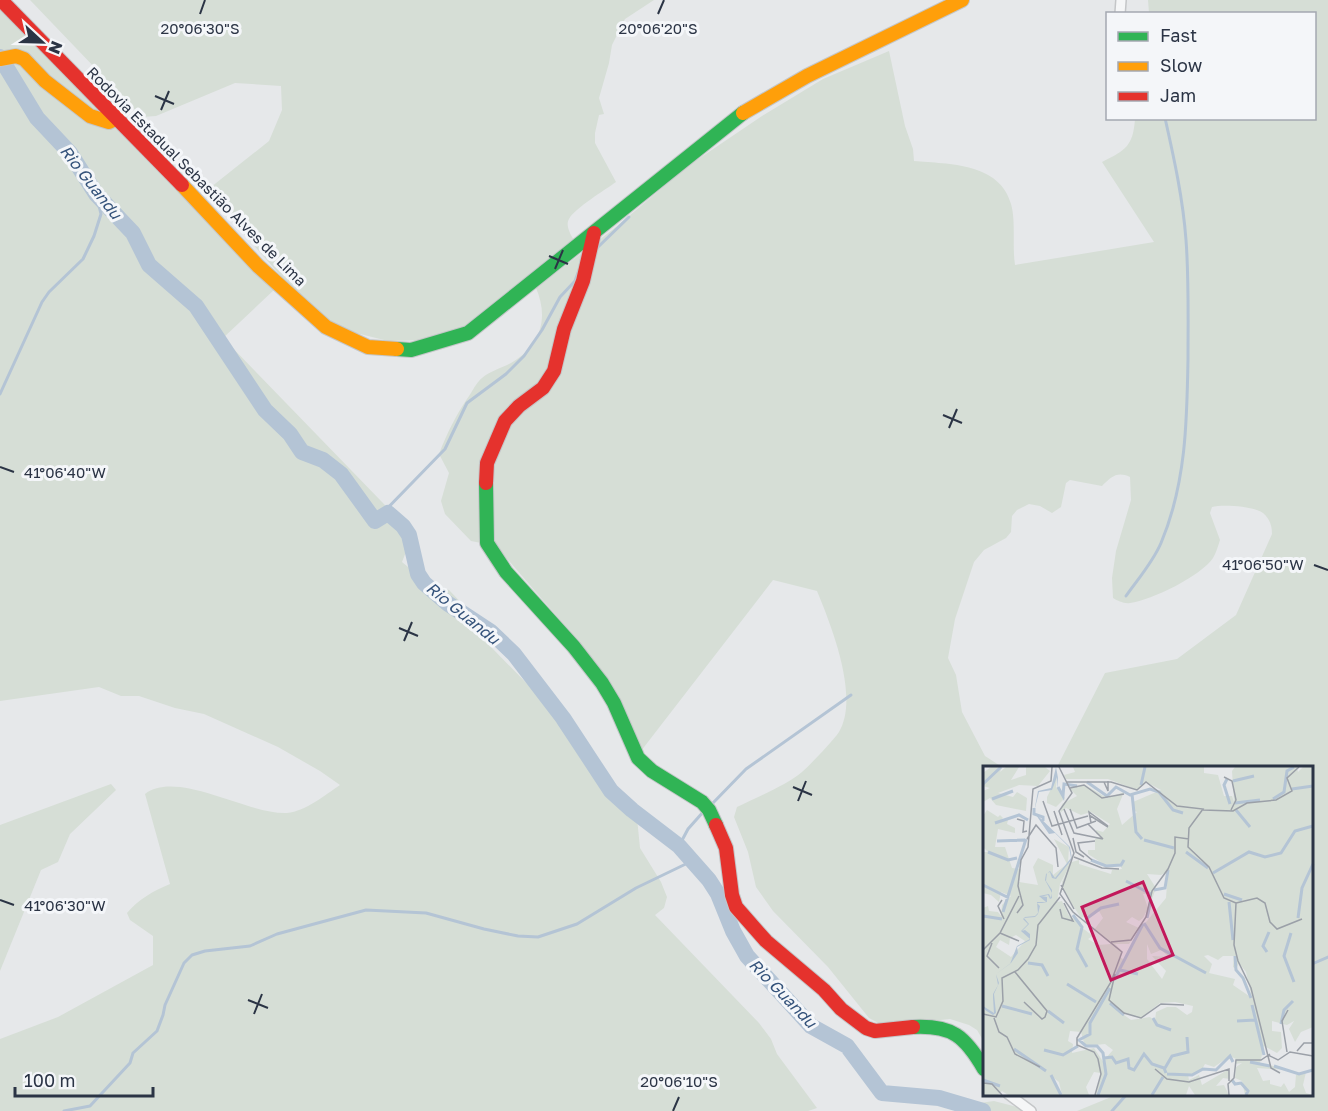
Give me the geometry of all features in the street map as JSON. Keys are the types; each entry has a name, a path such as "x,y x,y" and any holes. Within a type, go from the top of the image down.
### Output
{"street":[{"name":"Rodovia Estadual Sebastião Alves de Lima","path":"1,0 258,266 326,327 368,347 411,350 468,333 736,117 807,76 962,0"},
{"path":"3,57 24,58 45,81 90,116 109,122 117,118"},
{"path":"594,233 583,281 564,329 554,371 543,388 519,406 505,421 487,463 485,493 487,543 506,572 574,647 602,683 614,703 638,758 652,771 691,794 708,808 726,848 732,895 736,907 766,941 824,990 841,1009 866,1028 874,1031 939,1028 950,1030 975,1053 983,1067"},
{"path":"1009,1096 1031,1111"}],"shaded area":[{"path":"0,0 275,289 223,338 413,534 402,562 425,581 449,590 470,612 491,647 568,729 595,775 637,818 640,848 661,882 667,897 664,908 655,915 759,1023 771,1039 777,1054 817,1108 808,1111 0,1111 0,1039 58,1017 153,965 153,936 130,920 127,913 147,896 170,884 145,794 159,788 175,787 194,790 271,812 287,813 308,806 340,785 278,747 204,714 175,708 139,696 121,696 99,687 0,701"},
{"path":"30,0 654,0 625,19 612,45 599,98 604,114 599,115 595,143 616,182 569,219 568,228 575,242 468,326 423,340 388,341 352,332 330,321 295,292 206,191 269,141 282,110 281,86 235,83 156,116 142,117"},
{"path":"1148,0 1328,0 1328,1111 1077,1111 1114,1096 1313,1096 1313,766 1058,766 1105,673 1177,659 1236,615 1272,534 1270,523 1263,513 1238,506 1212,507 1210,513 1220,540 1213,558 1198,572 1175,586 1151,597 1130,603 1123,603 1113,598 1112,578 1116,551 1131,500 1130,477 1125,475 1115,476 1102,486 1070,480 1066,483 1061,507 1052,513 1040,506 1029,504 1017,510 1012,516 1011,532 1006,538 984,550 974,562 955,619 948,658 956,675 962,712 985,756 1000,766 983,766 983,1040 977,1030 950,1019 884,1026 869,1018 828,967 773,911 756,887 748,852 734,817 737,807 780,786 802,772 836,736 845,717 845,681 841,661 817,591 773,580 641,751 617,695 573,635 496,546 471,541 445,514 441,501 449,473 439,454 453,422 482,378 521,356 536,340 542,320 542,310 536,288 616,227 688,166 762,116 823,79 889,51 914,161 972,168 996,180 1005,191 1011,204 1015,265 1154,242 1102,162 1127,146 1135,120 1316,120 1316,12 1149,12"},
{"path":"111,784 116,790 70,834 58,862 41,870 0,971 0,825"},
{"path":"994,1101 1033,1111 973,1111 966,1105"}],"waterway":[{"name":"Rio Guandu","path":"0,57 37,118 70,153 96,194 133,233 149,265 196,306 265,410 290,434 302,452 323,460 341,474 375,521 388,513 403,526 409,535 418,574 424,583 447,603 491,632 514,654 563,718 611,791 679,846 709,880 747,956 811,1026 847,1046 882,1093 939,1098 983,1111"},
{"path":"1126,596 1154,557 1169,521 1176,498 1186,429 1188,269 1185,225 1165,120"},
{"path":"0,394 42,302 49,292 83,259 101,214 96,194"},
{"path":"597,248 629,217"},
{"path":"375,521 445,449 467,403 506,374 524,356 542,330 560,297 575,281 579,270"},
{"path":"711,805 746,769 851,695"},
{"path":"679,846 688,829 704,811"},
{"path":"64,1111 90,1106 130,1063 133,1053 157,1031 165,1005 184,963 192,955 205,951 250,946 277,934 366,910 426,913 484,929 518,936 538,937 577,924 636,888 692,861"},
{"path":"1313,964 1328,957"},
{"path":"1112,1111 1125,1096"}],"traffic: fast":[{"path":"397,349 411,350 468,333 743,113"},
{"path":"486,483 487,543 506,572 574,647 602,683 614,703 638,758 652,771 702,802 709,810 716,825"},
{"path":"913,1027 938,1028 956,1035 970,1048 983,1067"}],"traffic: slow":[{"path":"743,113 807,76 962,0"},
{"path":"0,59 16,56 24,59 45,81 90,116 109,122 117,118"},
{"path":"182,185 258,266 326,327 368,347 397,349"}],"traffic: jam":[{"path":"1,0 182,185"},
{"path":"486,483 487,463 505,421 519,406 543,388 554,371 564,329 583,281 594,233"},
{"path":"716,825 726,848 732,895 736,907 766,941 824,990 841,1009 866,1028 875,1031 913,1027"}]}
